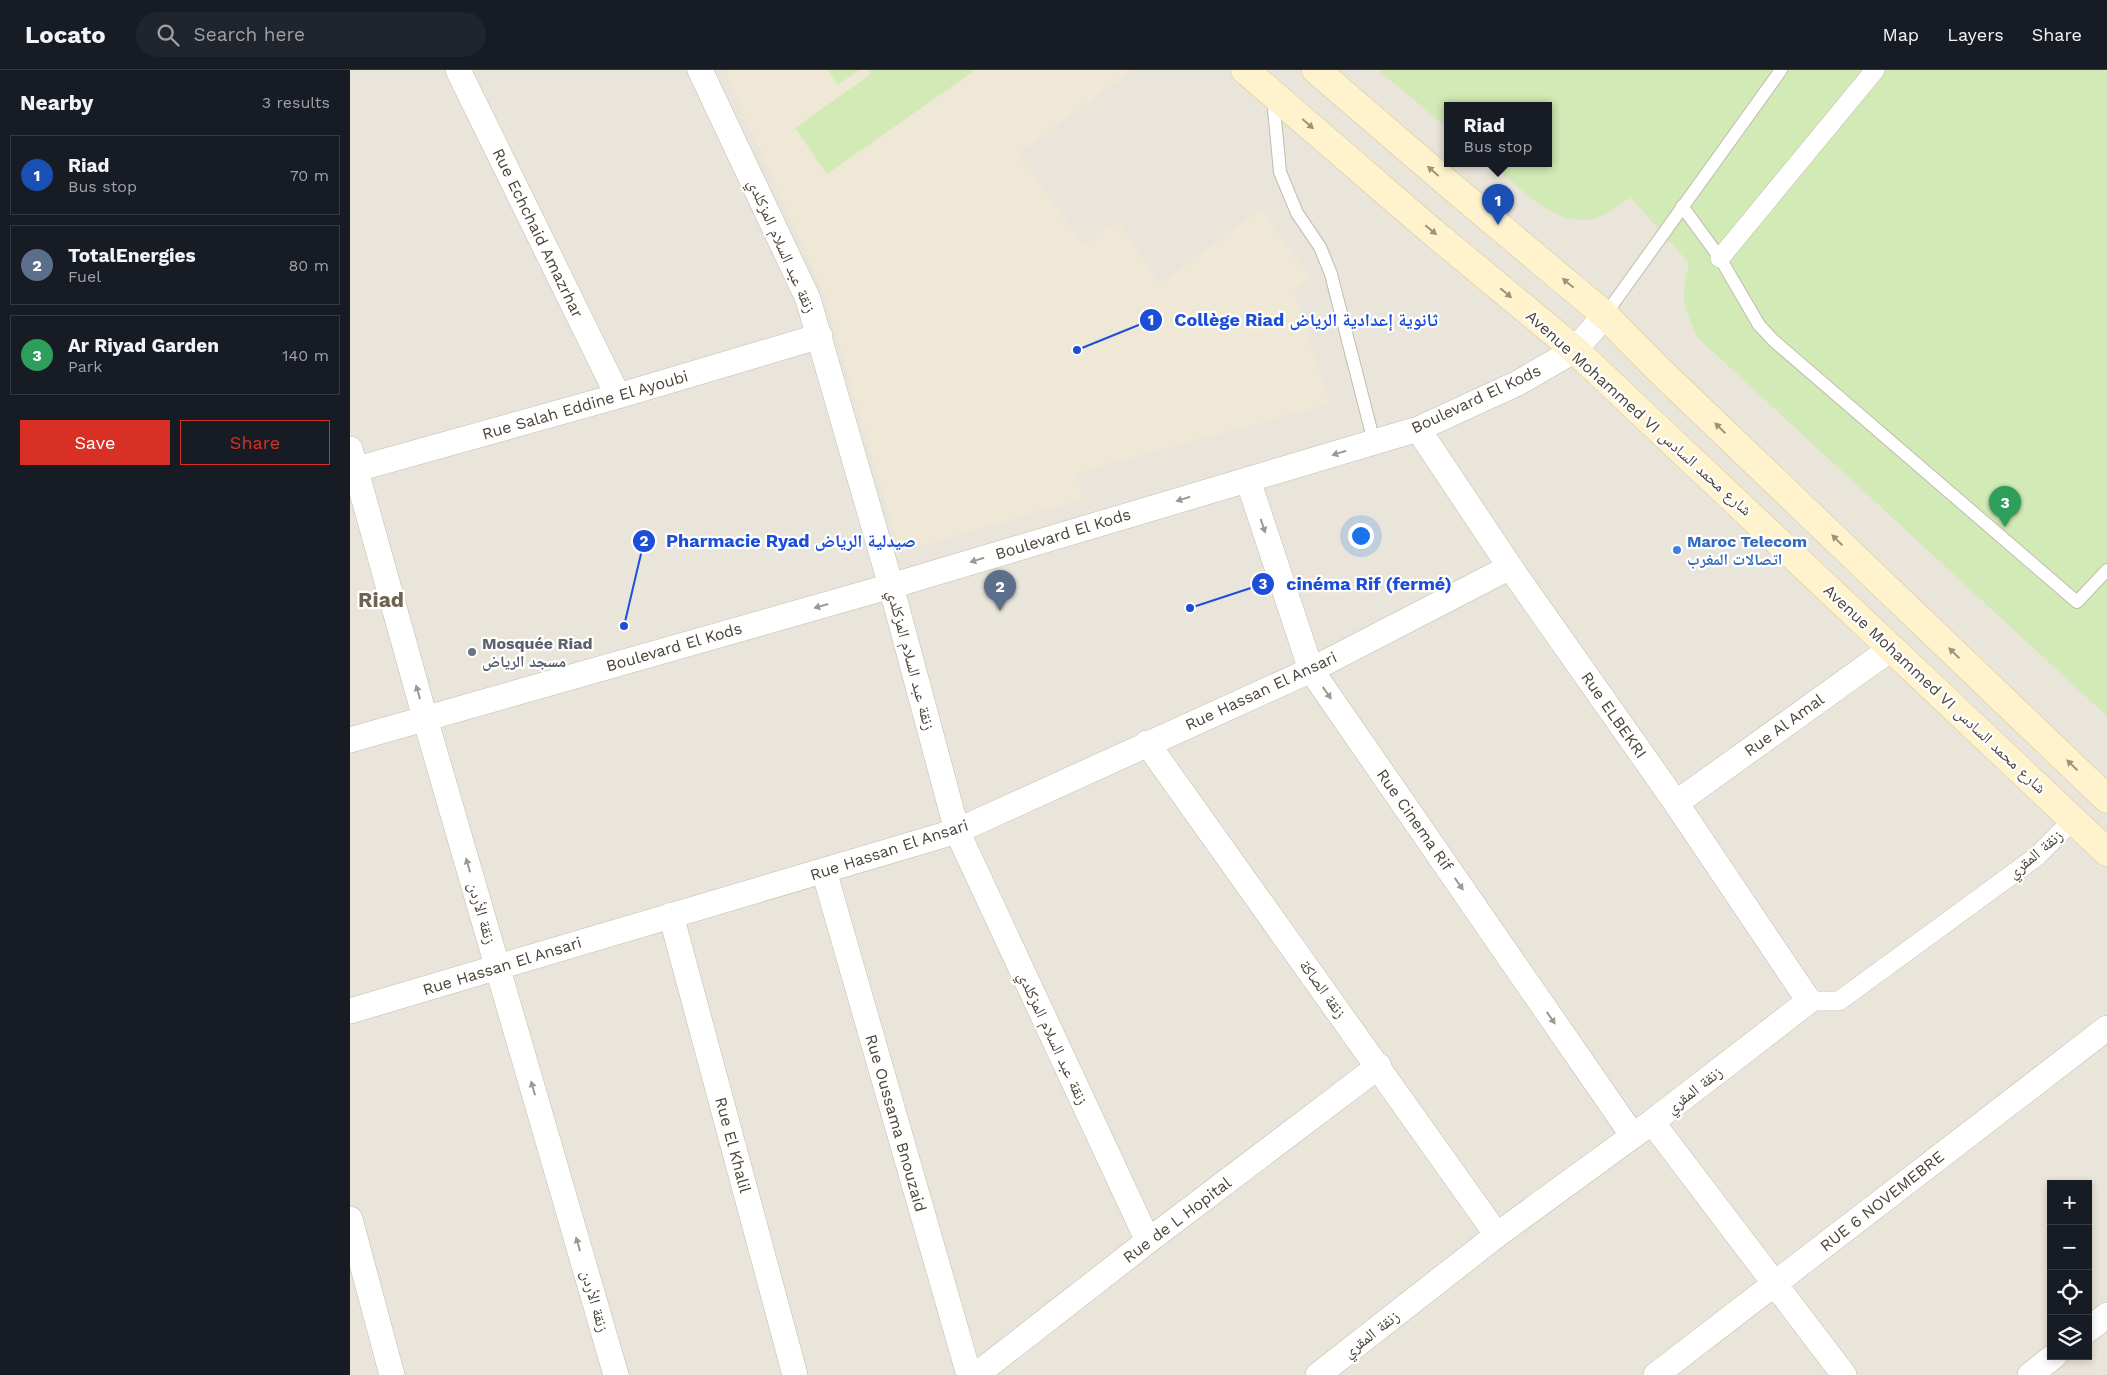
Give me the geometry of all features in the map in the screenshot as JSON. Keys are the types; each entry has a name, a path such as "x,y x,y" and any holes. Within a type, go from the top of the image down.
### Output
{"main road":[{"name":"Avenue Mohammed VI شارع محمد السادس","path":"1245,70 1422,223 1575,350 2107,852"},
{"path":"1316,70 1605,315 1678,388 2107,799"}],"street":[{"name":"Rue Echchaid Amazrhar","path":"458,70 618,396"},
{"name":"زنقة عبد السلام المزكلدي","path":"700,70 808,299 891,586 957,831 1148,1241"},
{"path":"1720,258 1875,70"},
{"name":"Boulevard El Kods","path":"350,740 891,586 1418,429 1518,383 1575,350 1605,315"},
{"name":"Rue Salah Eddine El Ayoubi","path":"352,463 618,396 820,336"},
{"name":"Rue ELBEKRI","path":"1418,429 1510,567 1676,803 1808,1001"},
{"name":"زنقة الأردن","path":"352,463 616,1375"},
{"name":"Rue Cinema Rif","path":"1248,480 1311,670 1642,1129 1775,1283 1844,1375"},
{"name":"Rue Hassan El Ansari","path":"350,1011 957,831 1311,670 1510,567"},
{"name":"Rue Al Amal","path":"1676,803 1892,648"},
{"name":"زنقة الصاكة","path":"1147,743 1379,1066 1497,1236"},
{"name":"زنقة المقري","path":"1318,1375 1497,1236 1642,1129 1808,1001 1839,1001 2036,857 2074,820"},
{"name":"Rue Oussama Bnouzaid","path":"824,871 969,1375"},
{"name":"Rue El Khalil","path":"671,916 795,1375"},
{"name":"RUE 6 NOVEMEBRE","path":"1656,1375 2107,1028"},
{"name":"Rue de L Hopital","path":"976,1375 1148,1241 1379,1066"},
{"path":"350,1219 392,1375"},
{"path":"2092,1327 2107,1315"},
{"path":"2030,1375 2049,1360"}],"lane":[{"path":"1605,315 1781,70"},
{"path":"1272,93 1280,172 1297,213 1320,248 1331,274 1374,442"},
{"path":"1682,206 1720,258 1759,325 1774,341 2077,602 2107,570"}],"shaded area":[{"path":"350,70 2107,70 2107,1375 350,1375"},
{"path":"724,70 1132,70 1018,154 1084,245 1117,221 1160,284 1260,209 1311,277 1294,290 1330,404 1076,473 1083,499 900,552 825,296"}],"green space":[{"path":"827,70 859,70 838,85"},
{"path":"868,70 975,70 827,174 795,128 871,74"},
{"path":"1378,70 2107,70 2107,716 1698,338 1686,310 1685,302 1684,285 1689,263 1631,198 1601,216 1586,220 1571,219 1556,214 1542,206 1495,167 1552,167 1552,102 1444,102 1444,125"}],"place":[{"name":"Riad","path":"1498,225"},
{"name":"Collège Riad ثانوية إعدادية الرياض","path":"1077,350"},
{"name":"Ar Riyad Garden","path":"2005,527"},
{"name":"Maroc Telecom اتصالات المغرب","path":"1677,550"},
{"name":"cinéma Rif (fermé)","path":"1190,608"},
{"name":"TotalEnergies","path":"1000,611"},
{"name":"Pharmacie Ryad صيدلية الرياض","path":"624,626"},
{"name":"Mosquée Riad مسجد الرياض","path":"472,652"}],"district":[{"name":"Riad","path":"381,599"}]}
